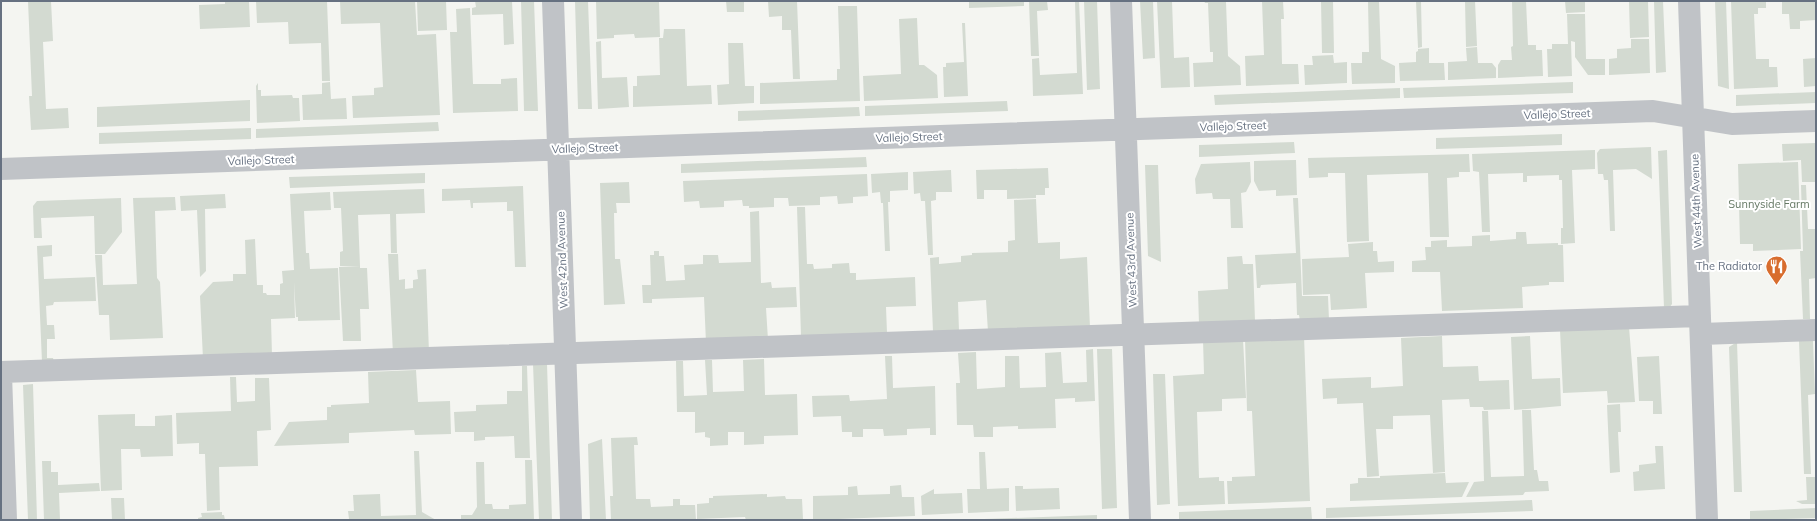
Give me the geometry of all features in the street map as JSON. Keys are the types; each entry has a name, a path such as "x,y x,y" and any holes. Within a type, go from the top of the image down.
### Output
{"street":[{"name":"West 42nd Avenue","path":"553,1 571,520"},
{"name":"West 43rd Avenue","path":"1122,1 1140,520"},
{"name":"West 44th Avenue","path":"1689,1 1707,520"},
{"name":"Vallejo Street","path":"1,169 1653,111 1732,124 1816,121"},
{"path":"6,520 1,373 1133,334 1700,325 1816,330"}],"green space":[{"path":"28,1 51,1 53,41 43,42 46,109 68,108 69,128 31,130 29,96 32,96"},
{"path":"225,1 249,1 250,27 200,29 199,5 225,4"},
{"path":"256,1 327,1 330,81 322,81 321,43 289,44 288,22 257,23"},
{"path":"340,1 415,1 417,35 436,34 440,115 353,118 352,96 374,95 374,88 383,87 380,23 341,24"},
{"path":"417,1 446,1 447,30 418,31"},
{"path":"475,1 512,1 514,44 504,45 503,14 472,15 472,8 476,7"},
{"path":"521,1 534,1 538,111 524,111"},
{"path":"575,1 588,1 592,109 578,109"},
{"path":"596,1 659,1 660,37 635,38 634,34 614,35 614,38 597,39"},
{"path":"726,1 744,1 744,12 727,12"},
{"path":"768,1 797,1 800,79 793,79 791,30 782,30 782,16 769,17"},
{"path":"969,1 1024,1 1024,6 969,8"},
{"path":"1029,1 1047,1 1048,10 1037,11 1039,56 1031,56"},
{"path":"1075,1 1079,1 1083,94 1033,96 1032,59 1039,58 1040,75 1077,73"},
{"path":"1084,1 1097,1 1100,89 1087,90"},
{"path":"1140,1 1153,1 1155,58 1143,59"},
{"path":"1157,1 1172,1 1174,58 1189,57 1190,87 1161,88"},
{"path":"1204,1 1258,1 1226,2 1228,56 1240,66 1241,85 1194,87 1193,63 1213,62 1213,52 1210,52 1208,3 1205,3"},
{"path":"1262,1 1283,1 1284,19 1281,19 1282,64 1298,64 1299,84 1246,86 1245,56 1264,55"},
{"path":"1321,1 1333,1 1334,53 1322,53"},
{"path":"1368,1 1379,1 1381,59 1395,66 1395,83 1352,84 1351,63 1362,63 1362,52 1369,52"},
{"path":"1416,1 1421,1 1422,47 1418,48"},
{"path":"1465,1 1475,1 1477,46 1466,47"},
{"path":"1512,1 1526,1 1528,45 1536,45 1536,50 1542,50 1543,76 1498,78 1498,65 1501,60 1512,60"},
{"path":"1565,1 1585,1 1585,12 1566,13"},
{"path":"1629,1 1648,1 1649,37 1630,38"},
{"path":"1654,1 1663,1 1666,72 1656,73"},
{"path":"1715,1 1726,1 1729,89 1718,86"},
{"path":"1731,1 1766,1 1766,8 1758,8 1758,14 1754,14 1756,59 1769,59 1769,67 1777,67 1778,87 1734,89"},
{"path":"1782,1 1816,1 1816,20 1800,21 1800,29 1790,29 1789,14 1782,14"},
{"path":"838,6 857,6 860,101 760,104 760,83 837,80 837,69 840,69"},
{"path":"470,8 473,84 501,84 501,79 517,78 518,111 453,113 450,32 457,32 456,9"},
{"path":"1567,14 1585,14 1586,59 1605,59 1605,75 1588,75 1575,57 1575,42 1571,41 1572,76 1548,77 1547,49 1552,49 1552,44 1568,44"},
{"path":"917,18 919,65 924,65 937,75 938,98 864,101 863,76 901,74 899,19"},
{"path":"962,23 965,23 968,96 944,97 943,67 946,67 946,63 964,62"},
{"path":"664,29 685,29 687,86 711,85 712,104 633,107 633,86 637,86 637,76 660,75 659,38 663,38"},
{"path":"1631,39 1649,39 1650,73 1609,75 1609,59 1617,58 1617,49 1631,48"},
{"path":"601,41 602,78 627,77 629,107 598,109 596,42"},
{"path":"728,43 743,43 745,86 754,86 754,103 718,105 717,85 729,84"},
{"path":"1477,47 1478,63 1492,63 1496,68 1496,78 1448,80 1448,62 1467,61 1466,48"},
{"path":"1429,48 1429,63 1444,63 1445,80 1400,81 1399,63 1416,62 1416,52 1418,49"},
{"path":"1333,55 1334,63 1347,62 1347,83 1305,85 1304,65 1313,65 1312,56"},
{"path":"1816,58 1816,86 1804,87 1803,59"},
{"path":"330,82 331,99 346,98 347,119 303,120 302,95 322,94 322,83"},
{"path":"1573,82 1573,93 1404,98 1403,88"},
{"path":"258,83 258,90 261,90 261,96 292,95 293,98 299,98 300,121 257,123 256,86"},
{"path":"1400,88 1400,98 1215,105 1214,95"},
{"path":"1816,92 1816,103 1736,106 1736,95"},
{"path":"250,100 250,121 97,127 97,107"},
{"path":"1007,101 1008,111 865,116 865,106"},
{"path":"859,107 860,116 738,121 738,111"},
{"path":"438,122 439,131 256,138 256,129"},
{"path":"251,128 251,139 99,144 99,133"},
{"path":"1562,134 1562,145 1436,149 1436,138"},
{"path":"1294,142 1295,153 1199,157 1199,145"},
{"path":"1816,143 1816,182 1802,182 1801,160 1783,161 1782,144"},
{"path":"1651,147 1652,179 1636,169 1613,170 1615,231 1610,231 1608,180 1604,180 1603,174 1598,174 1597,153 1600,149"},
{"path":"1595,150 1595,169 1572,170 1575,243 1561,244 1561,228 1563,228 1562,180 1559,180 1559,175 1527,176 1527,182 1523,182 1523,173 1488,174 1490,232 1482,232 1479,172 1473,171 1472,154"},
{"path":"1667,150 1672,304 1669,308 1664,308 1658,151"},
{"path":"1469,154 1470,172 1459,172 1459,177 1447,178 1449,237 1430,237 1428,173 1367,175 1369,241 1347,242 1345,173 1328,173 1328,177 1309,178 1308,158"},
{"path":"866,157 867,167 681,173 681,164"},
{"path":"1296,160 1297,195 1276,196 1276,190 1259,191 1254,181 1254,161"},
{"path":"1250,162 1251,182 1246,192 1241,193 1243,228 1231,228 1230,199 1213,199 1212,193 1196,194 1195,179 1201,164"},
{"name":"Sunnyside Farm","path":"1798,162 1801,249 1753,251 1753,244 1740,244 1738,164"},
{"path":"1145,165 1158,165 1161,262 1148,256"},
{"path":"1048,168 1049,188 1045,188 1045,195 1036,195 1036,198 1007,199 1007,190 984,190 984,199 977,199 976,170"},
{"path":"951,170 952,192 936,192 936,200 931,201 933,255 928,255 925,201 921,201 920,193 914,194 913,172"},
{"path":"908,172 908,190 890,191 890,202 888,202 890,251 885,251 883,203 881,203 880,192 872,193 871,174"},
{"path":"425,173 425,183 290,188 289,177"},
{"path":"867,174 868,196 853,197 853,203 838,204 837,196 820,197 820,205 789,206 788,198 774,198 774,207 749,208 749,206 743,206 742,200 724,201 724,207 700,208 699,201 684,202 683,181"},
{"path":"629,182 630,203 616,203 617,213 614,213 615,259 620,259 625,304 604,305 600,183"},
{"path":"1801,185 1806,185 1808,229 1816,229 1816,278 1809,279 1810,319 1803,319 1800,251 1803,251"},
{"path":"523,186 526,267 515,267 513,211 507,211 507,202 473,203 473,208 471,208 470,200 442,201 442,189"},
{"path":"424,189 425,213 396,214 397,253 391,253 390,214 358,215 360,266 340,266 340,252 343,251 341,208 334,208 333,192"},
{"path":"330,192 331,210 304,211 306,253 309,253 310,269 338,268 340,320 298,321 298,317 296,317 294,282 295,318 271,319 272,356 203,359 200,296 213,282 233,281 233,274 246,274 245,240 255,239 257,285 263,285 263,293 266,293 267,295 280,295 280,284 283,283 282,271 294,270 290,194"},
{"path":"225,194 226,208 205,209 206,271 200,277 197,210 181,211 180,196"},
{"path":"175,197 176,210 155,211 157,278 160,282 163,338 110,340 109,315 99,315 95,255 102,255 103,285 137,284 133,198"},
{"path":"121,198 122,232 105,254 95,254 94,216 41,218 42,238 34,238 33,206 37,201"},
{"path":"1293,198 1298,198 1302,296 1328,296 1329,320 1300,321 1299,315 1297,315 1296,283 1261,285 1260,288 1257,288 1255,255 1296,253"},
{"path":"1036,199 1038,243 1060,242 1060,259 1087,257 1090,328 988,332 986,300 958,302 959,331 933,332 930,258 939,257 939,264 961,262 961,256 972,255 972,253 1008,252 1008,241 1015,240 1014,200"},
{"path":"797,207 805,207 807,264 813,264 814,269 832,268 832,264 849,263 850,273 856,273 856,280 915,277 916,306 886,307 887,333 801,336"},
{"path":"759,211 761,283 771,282 772,288 796,287 797,307 766,308 768,340 706,343 704,297 652,299 652,303 643,303 642,285 651,285 650,255 654,255 654,251 659,251 659,256 664,256 666,281 685,280 684,265 703,264 703,255 718,255 719,263 751,262 750,212"},
{"path":"1516,232 1526,232 1527,244 1558,243 1558,245 1563,245 1564,282 1549,282 1549,285 1522,287 1523,308 1442,311 1440,272 1412,272 1412,261 1426,260 1425,247 1431,247 1431,241 1447,240 1447,247 1472,246 1472,236 1490,235 1490,241 1516,239"},
{"path":"1373,242 1373,251 1377,251 1378,262 1394,261 1394,272 1365,273 1367,308 1331,310 1330,294 1303,295 1302,259 1349,257 1348,244"},
{"path":"52,245 52,256 43,257 44,279 95,277 96,301 54,302 53,305 46,306 47,325 54,325 55,339 47,339 47,358 53,358 54,362 42,362 37,246"},
{"path":"388,254 398,254 399,280 405,279 405,289 413,288 413,280 418,279 417,270 426,269 429,353 393,354"},
{"path":"1242,256 1243,264 1253,264 1255,321 1199,324 1198,291 1228,289 1227,257"},
{"path":"360,266 360,268 367,268 369,309 360,309 361,341 343,341 339,267"},
{"path":"1629,327 1635,402 1608,403 1607,391 1563,393 1560,330"},
{"path":"1304,336 1310,501 1228,504 1227,481 1232,481 1232,477 1255,476 1252,411 1247,411 1245,338"},
{"path":"1442,336 1443,367 1478,366 1479,381 1509,380 1510,409 1484,410 1483,407 1470,407 1469,399 1442,400 1445,472 1433,473 1430,415 1393,416 1393,429 1376,429 1379,476 1367,477 1363,403 1337,404 1337,398 1323,399 1322,379 1371,377 1371,388 1403,386 1401,338"},
{"path":"1530,336 1532,379 1560,378 1561,406 1514,410 1511,337"},
{"path":"1243,339 1246,398 1222,399 1222,411 1197,412 1199,478 1219,477 1219,481 1224,481 1225,504 1178,506 1173,376 1204,374 1203,340"},
{"path":"1799,341 1813,341 1815,394 1808,395 1811,474 1804,474"},
{"path":"1737,342 1742,492 1734,492 1729,347"},
{"path":"1093,349 1095,401 1075,402 1075,398 1055,399 1056,428 1018,429 1018,426 993,427 993,437 974,437 973,425 957,425 956,383 960,383 958,353 976,352 977,389 1005,387 1005,356 1019,356 1020,388 1046,387 1045,353 1061,352 1063,383 1087,382 1086,350"},
{"path":"1097,349 1112,349 1117,508 1102,509"},
{"path":"885,356 892,356 893,388 935,386 936,435 930,435 930,428 907,429 907,435 884,436 883,429 863,429 863,437 852,437 852,432 842,432 841,416 813,417 812,396 849,395 850,401 887,399"},
{"path":"1659,356 1662,414 1653,414 1653,401 1639,401 1637,357"},
{"path":"764,359 765,395 797,394 798,435 764,436 764,444 744,445 744,432 728,432 728,445 710,446 710,438 705,437 705,432 695,433 695,412 677,412 676,361 683,361 684,396 707,395 705,360 712,360 713,392 744,391 743,360"},
{"path":"533,364 547,364 552,520 539,520"},
{"path":"522,366 527,366 530,458 515,458 514,436 485,437 485,440 474,441 474,432 455,432 454,412 476,411 476,405 507,404 507,391 522,391"},
{"path":"416,370 418,402 450,401 451,434 415,435 414,430 349,433 349,443 274,446 289,422 327,420 327,407 331,407 331,405 369,403 368,372"},
{"path":"1153,374 1165,374 1170,504 1157,505"},
{"path":"230,377 236,377 237,402 255,401 255,378 269,378 271,430 257,431 258,466 219,467 220,510 207,511 205,454 199,454 199,443 177,444 176,413 231,411"},
{"path":"33,384 37,520 28,520 23,385"},
{"path":"1620,404 1621,432 1618,432 1620,472 1610,473 1607,405"},
{"path":"1522,410 1531,410 1534,470 1537,470 1539,481 1548,481 1549,491 1525,492 1523,495 1466,497 1474,482 1484,481 1482,411 1488,411 1491,477 1524,476"},
{"path":"135,414 135,426 155,426 155,416 172,415 173,456 141,457 140,449 121,449 122,490 101,491 98,415"},
{"path":"637,437 638,445 634,445 636,499 650,499 651,507 673,506 673,499 680,499 680,505 695,505 696,520 611,520 610,496 613,496 611,438"},
{"path":"602,439 606,520 590,520 588,444"},
{"path":"1655,446 1663,446 1665,489 1634,491 1633,472 1639,471 1639,465 1656,463"},
{"path":"414,451 419,451 422,512 436,520 339,520 349,519 348,511 354,511 353,495 380,494 381,516 416,515"},
{"path":"979,452 985,452 987,489 1009,488 1009,511 968,513 967,489 980,489"},
{"path":"525,460 532,460 534,520 461,520 461,515 472,515 477,507 476,462 484,462 485,504 492,504 493,509 509,509 509,505 526,504"},
{"path":"42,461 51,461 51,472 58,472 58,485 99,483 100,491 59,493 60,520 44,520"},
{"path":"1445,473 1446,483 1469,482 1462,497 1350,501 1350,484 1358,483 1358,478 1380,478 1380,476"},
{"path":"1806,477 1816,477 1816,504 1802,504 1796,501 1807,500"},
{"path":"901,485 902,497 914,497 915,516 813,520 813,496 848,495 848,487 857,486 858,495 890,494 890,486"},
{"path":"1015,486 1023,486 1023,489 1059,488 1060,509 1016,511"},
{"path":"934,489 934,494 962,493 963,513 922,515 921,496"},
{"path":"767,494 767,497 785,496 786,499 802,499 803,519 746,520 745,517 697,519 697,504 709,503 709,498 713,498 713,496"},
{"path":"111,498 124,498 125,520 112,520"},
{"path":"1532,500 1533,511 1326,518 1326,508"},
{"path":"1311,507 1312,519 1179,520 1179,512"},
{"path":"1816,508 1816,518 1750,520 1750,511"},
{"path":"222,512 225,520 198,520 198,518 202,517 201,513"},
{"path":"1097,515 1097,520 957,520"}],"place":[{"name":"The Radiator","path":"1777,286"}]}
